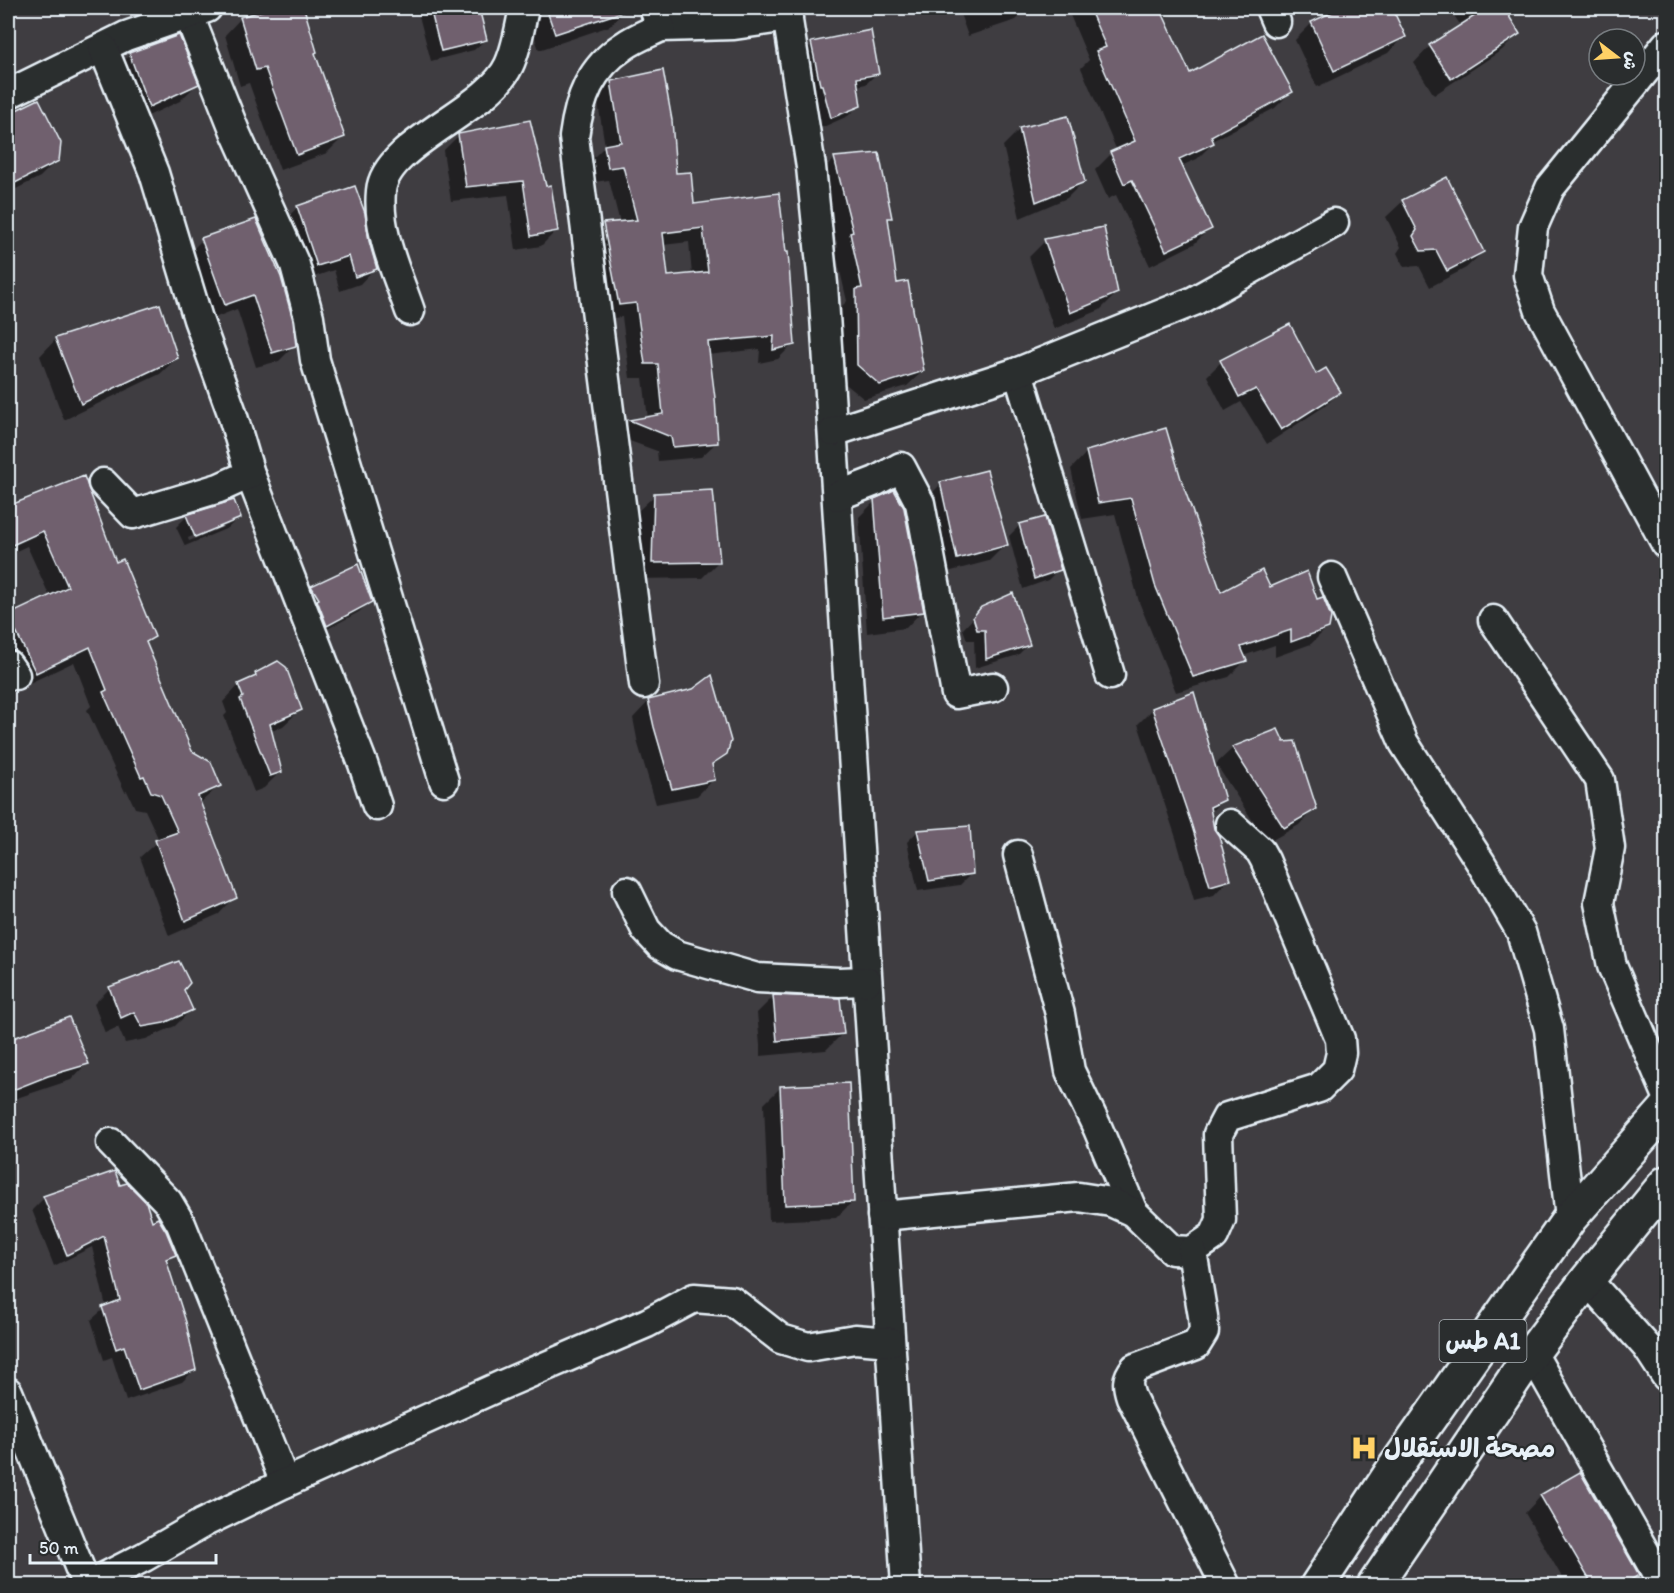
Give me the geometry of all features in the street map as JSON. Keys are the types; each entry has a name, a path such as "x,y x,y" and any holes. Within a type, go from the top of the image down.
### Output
{"highway":[{"name":"طس A1","path":"1317,1586 1393,1470 1570,1218 1666,1109"},
{"name":"طس A1","path":"1374,1586 1532,1353 1587,1280 1666,1183"}],"street":[{"path":"410,311 383,234 381,190 388,172 404,152 493,87 509,66 524,8"},
{"path":"8,94 126,36 198,10 236,134 295,265 309,317 315,360 444,781"},
{"path":"644,684 574,137 578,110 587,84 606,61 657,17 734,25 787,12 813,190 823,284 906,1586"},
{"path":"1666,45 1550,188 1533,226 1528,275 1540,311 1666,544"},
{"path":"103,48 154,173 198,319 231,410 250,474 377,806"},
{"path":"833,432 1018,372 1194,301 1334,223"},
{"path":"1018,372 1110,675"},
{"path":"837,496 876,481 902,467 920,503 956,694 993,687"},
{"path":"103,483 133,514 219,488 250,474"},
{"path":"1332,577 1404,742 1481,863 1521,932 1549,1029 1570,1218"},
{"path":"1493,620 1600,780 1610,848 1599,903 1612,966 1666,1092"},
{"path":"882,1216 1079,1197 1111,1202 1133,1212 1172,1250 1192,1251 1214,1236 1221,1220 1218,1134 1227,1118 1320,1088 1337,1070 1341,1053 1340,1039 1265,860 1260,851 1230,824"},
{"path":"1017,855 1060,1014 1070,1071 1098,1129 1133,1212"},
{"path":"627,891 646,930 660,945 677,955 757,978 867,981"},
{"path":"111,1143 168,1202 181,1224 285,1483"},
{"path":"1192,1251 1204,1332 1196,1345 1135,1368 1129,1375 1127,1384 1131,1397 1226,1586"},
{"path":"1587,1280 1647,1347 1666,1376"},
{"path":"8,1392 87,1586 203,1523 285,1483 646,1323 694,1298 732,1301 781,1339 808,1347 855,1339 890,1342"},
{"path":"1532,1353 1664,1586"}],"building":[{"path":"272,8 304,8 317,52 315,53 345,137 297,155 265,68 256,70 240,17"},
{"path":"430,8 479,8 487,40 441,51"},
{"path":"546,8 624,8 625,11 555,34"},
{"path":"1089,8 1160,8 1190,73 1262,34 1293,92 1211,136 1214,143 1179,159 1212,229 1166,251 1132,180 1124,184 1110,152 1135,141 1096,51 1106,47"},
{"path":"1341,8 1392,8 1406,37 1334,71 1311,22"},
{"path":"1487,8 1504,8 1520,34 1451,79 1429,45"},
{"path":"871,30 879,74 857,78 861,106 831,118 822,85 820,85 811,42"},
{"path":"179,35 199,84 149,107 129,53"},
{"path":"663,70 672,120 676,173 691,172 694,204 779,193 786,252 788,252 795,345 773,350 774,336 708,342 718,443 673,447 671,437 629,420 663,414 658,364 645,364 636,303 619,305 603,223 637,220 623,166 608,168 604,145 621,142 611,81","holes":["703,228 708,272 668,276 663,233"]},
{"path":"39,99 61,143 59,161 13,184 8,172 8,114"},
{"path":"1068,116 1085,182 1036,202 1019,128"},
{"path":"530,120 546,186 551,185 558,231 531,236 523,181 466,187 458,134"},
{"path":"879,153 892,218 888,218 897,283 908,281 924,371 880,385 857,365 856,289 862,288 850,233 853,232 834,157"},
{"path":"1447,177 1484,252 1447,271 1436,250 1421,251 1413,236 1417,230 1402,200"},
{"path":"355,186 365,213 369,241 377,269 355,277 349,256 317,266 297,206"},
{"path":"256,219 281,277 293,320 296,346 272,353 253,295 225,305 201,238"},
{"path":"1104,227 1118,293 1070,313 1044,239"},
{"path":"160,304 178,358 81,404 55,338"},
{"path":"1290,324 1316,374 1326,368 1341,392 1281,430 1256,389 1239,397 1220,360"},
{"path":"1166,428 1182,482 1221,592 1262,570 1270,587 1307,571 1317,599 1323,597 1331,617 1329,628 1291,642 1291,630 1241,647 1247,661 1193,677 1155,585 1131,498 1098,503 1086,451"},
{"path":"987,470 1008,545 957,559 940,482"},
{"path":"84,476 116,562 123,559 155,637 146,642 192,751 211,762 221,786 198,796 237,898 185,921 155,840 178,832 161,795 151,792 144,776 141,777 103,692 107,690 90,647 36,673 8,615 68,587 43,531 8,547 8,506"},
{"path":"713,490 720,562 652,563 654,493"},
{"path":"894,490 904,508 924,612 883,617 874,499"},
{"path":"234,500 241,518 195,537 186,515"},
{"path":"1045,517 1061,570 1034,579 1019,524"},
{"path":"358,564 372,602 327,626 317,600 319,599 311,586"},
{"path":"1013,593 1030,645 986,659 985,630 977,630 973,617 981,607"},
{"path":"278,661 286,667 302,710 270,724 282,772 270,776 240,699 243,697 238,684 256,676 255,673"},
{"path":"712,675 731,741 727,754 712,764 715,780 672,789 648,700 693,689"},
{"path":"1194,692 1225,800 1210,807 1214,829 1219,836 1231,880 1210,886 1152,708"},
{"path":"1278,729 1284,742 1295,741 1317,809 1284,828 1232,747"},
{"path":"970,826 973,874 929,881 917,830"},
{"path":"179,961 190,983 184,990 193,1010 164,1023 142,1027 134,1012 121,1018 109,987"},
{"path":"773,995 840,998 844,1034 777,1041"},
{"path":"69,1017 89,1064 48,1076 8,1092 8,1040"},
{"path":"849,1083 854,1202 785,1205 780,1086"},
{"path":"115,1171 120,1185 127,1183 146,1202 152,1221 158,1218 176,1255 166,1259 186,1322 196,1370 139,1390 124,1346 116,1349 102,1307 120,1300 104,1236 67,1255 43,1196"},
{"path":"1580,1472 1639,1575 1621,1586 1593,1586 1540,1495"}],"place":[{"name":"مصحة الاستقلال","path":"1364,1448"}]}
